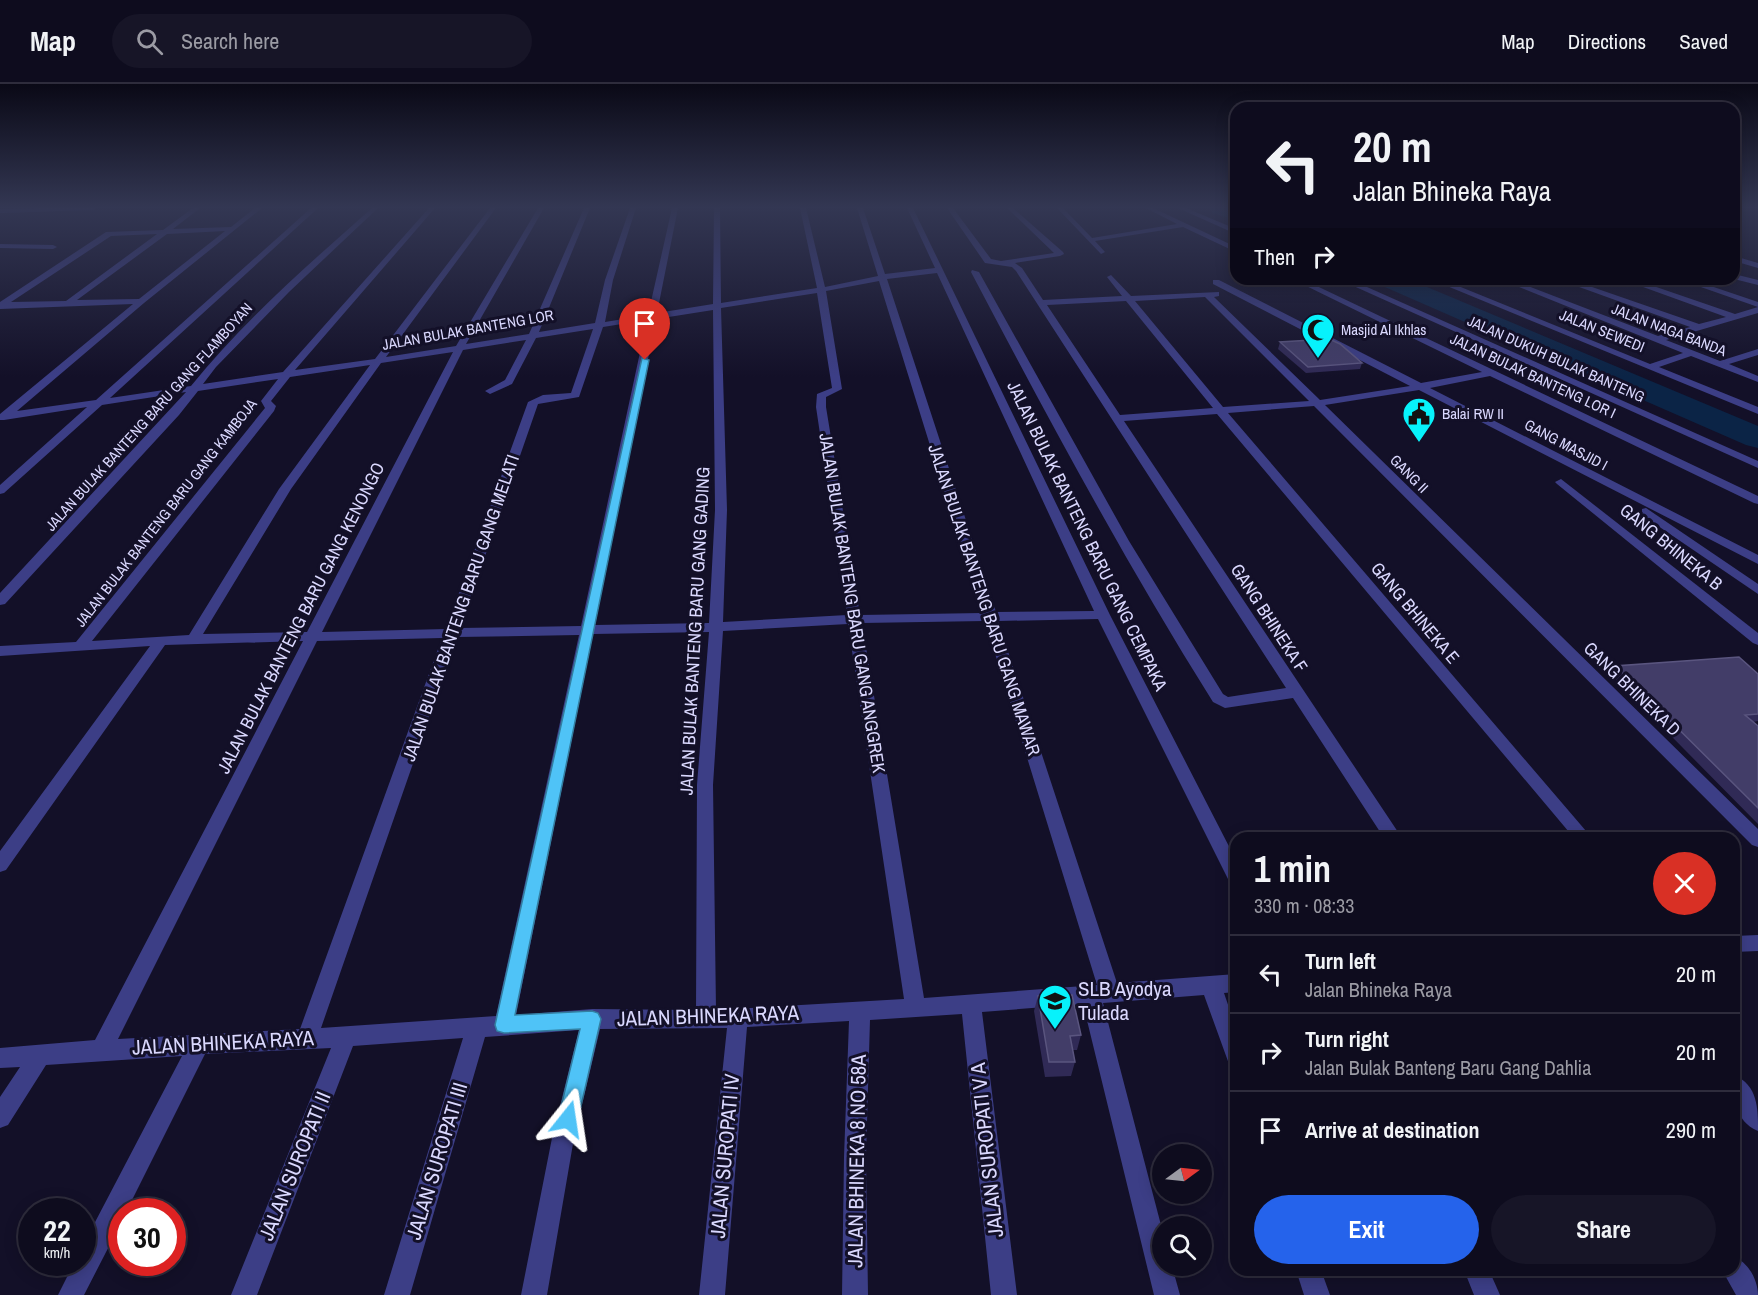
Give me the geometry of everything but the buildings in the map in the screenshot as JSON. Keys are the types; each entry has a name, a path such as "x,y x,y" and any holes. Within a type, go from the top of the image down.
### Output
{"street":[{"path":"0,305 62,265"},
{"path":"68,303 120,265"},
{"path":"2,418 187,265"},
{"path":"0,491 251,265"},
{"name":"JALAN BULAK BANTENG BARU GANG FLAMBOYAN","path":"0,601 195,388 213,365 313,265"},
{"name":"JALAN BULAK BANTENG BARU GANG KAMBOJA","path":"80,646 270,409 271,406 266,401 382,265"},
{"path":"193,639 285,489 450,265"},
{"name":"JALAN BULAK BANTENG BARU GANG KENONGO","path":"101,1050 460,347 508,265"},
{"path":"490,391 509,382 562,265"},
{"name":"JALAN BULAK BANTENG BARU GANG MELATI","path":"307,1039 533,402 541,398 570,397 575,394 600,323 614,265"},
{"path":"504,1025 664,265"},
{"name":"JALAN BULAK BANTENG BARU GANG GADING","path":"706,1020 705,785 716,627 721,510 721,423 717,385 718,265"},
{"name":"JALAN BULAK BANTENG BARU GANG ANGGREK","path":"815,265 837,388 820,399 915,1008"},
{"name":"JALAN BULAK BANTENG BARU GANG MAWAR","path":"879,265 988,616 1100,993 1167,1295"},
{"name":"JALAN BULAK BANTENG BARU GANG CEMPAKA","path":"937,265 1103,615 1230,866"},
{"name":"GANG BHINEKA F","path":"1005,265 1016,266 1042,303 1389,832"},
{"name":"JALAN BULAK BANTENG LOR","path":"2,418 378,361 600,323 820,289 909,272 940,270"},
{"path":"975,272 1126,548 1168,621 1218,698 1226,703 1296,692"},
{"name":"GANG BHINEKA E","path":"1111,277 1220,410 1579,832"},
{"path":"1740,278 1758,283"},
{"name":"GANG MASJID I","path":"1216,282 1758,560"},
{"name":"JALAN BULAK BANTENG LOR I","path":"1308,285 1758,500"},
{"name":"JALAN DUKUH BULAK BANTENG","path":"1355,285 1758,465"},
{"name":"JALAN SEWEDI","path":"1449,285 1758,411"},
{"name":"JALAN NAGA BANDA","path":"1518,285 1758,379"},
{"path":"1578,285 1698,327"},
{"path":"1642,285 1735,317"},
{"path":"1700,285 1758,305"},
{"path":"1042,303 1232,291"},
{"name":"GANG II","path":"1207,294 1479,566"},
{"path":"0,305 141,301"},
{"path":"1655,340 1758,310"},
{"path":"1719,364 1758,352"},
{"path":"1650,367 1691,353"},
{"path":"1116,418 1317,403 1489,373"},
{"name":"GANG BHINEKA B","path":"1561,482 1758,640"},
{"path":"1626,494 1641,508 1758,590"},
{"name":"GANG BHINEKA D","path":"1479,566 1758,840"},
{"path":"0,665 6,651 193,639 716,627 853,619 1103,615"},
{"path":"0,865 161,641"},
{"path":"1740,944 1758,943"},
{"name":"JALAN BHINEKA RAYA","path":"0,1058 592,1019 706,1020 738,1017 861,1019 915,1008 1230,984"},
{"path":"1211,986 1230,1040"},
{"name":"JALAN SUROPATI V A","path":"971,1004 1004,1295"},
{"name":"JALAN SUROPATI IV","path":"712,1295 738,1017"},
{"path":"534,1295 563,1138 592,1019"},
{"name":"JALAN BHINEKA 8 NO 58A","path":"855,1295 855,1157 861,1019"},
{"name":"JALAN SUROPATI III","path":"397,1295 477,1027"},
{"name":"JALAN SUROPATI II","path":"244,1295 346,1037"},
{"path":"71,1295 199,1045"},
{"path":"0,1117 39,1056"},
{"path":"1740,1094 1758,1120"},
{"path":"1310,1276 1317,1295"},
{"path":"1479,1276 1487,1295"},
{"path":"1738,1276 1750,1295"}],"waterway":[{"path":"1401,285 1758,438"}],"place":[{"name":"Masjid Al Ikhlas","path":"1318,359"},
{"name":"Balai RW II","path":"1419,443"},
{"name":"SLB Ayodya Tulada","path":"1055,1030"}],"route":[{"path":"568,1119 592,1019 504,1025 645,360"}]}
